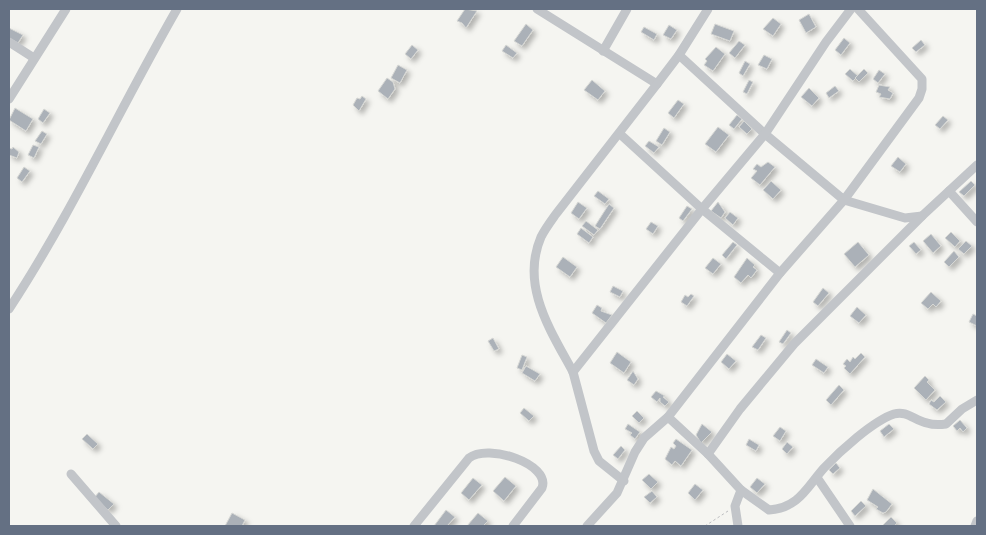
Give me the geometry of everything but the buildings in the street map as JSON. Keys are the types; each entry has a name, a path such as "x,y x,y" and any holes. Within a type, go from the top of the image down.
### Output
{"street":[{"path":"9,99 66,9"},
{"path":"9,309 36,268 177,9"},
{"path":"537,9 657,84"},
{"path":"603,51 627,9"},
{"path":"624,480 599,461 594,450 573,372 543,316 538,300 534,279 536,257 541,237 556,214 620,134 679,55 708,9"},
{"path":"573,372 702,210 766,134 826,42 851,9"},
{"path":"587,526 617,493 635,452 644,438 668,417 780,274 844,200 920,98 922,79 858,9"},
{"path":"9,42 34,58"},
{"path":"679,55 766,134 844,200 905,218 922,216"},
{"path":"620,134 702,210 780,274"},
{"path":"708,454 740,409 783,356 922,216 977,165"},
{"path":"949,191 977,222"},
{"path":"668,417 708,454 741,490 769,510 779,510 801,496 818,479 825,467 859,437 884,419 896,413 909,414 925,423 946,424 962,409 977,400"},
{"path":"414,526 469,458 476,453 485,452 504,453 542,475 544,482 542,488 513,526"},
{"path":"71,474 116,526"},
{"path":"818,479 850,526"},
{"path":"738,526 735,506 741,490"},
{"path":"975,526 977,521"}],"path":[{"path":"706,526 735,506"}]}
